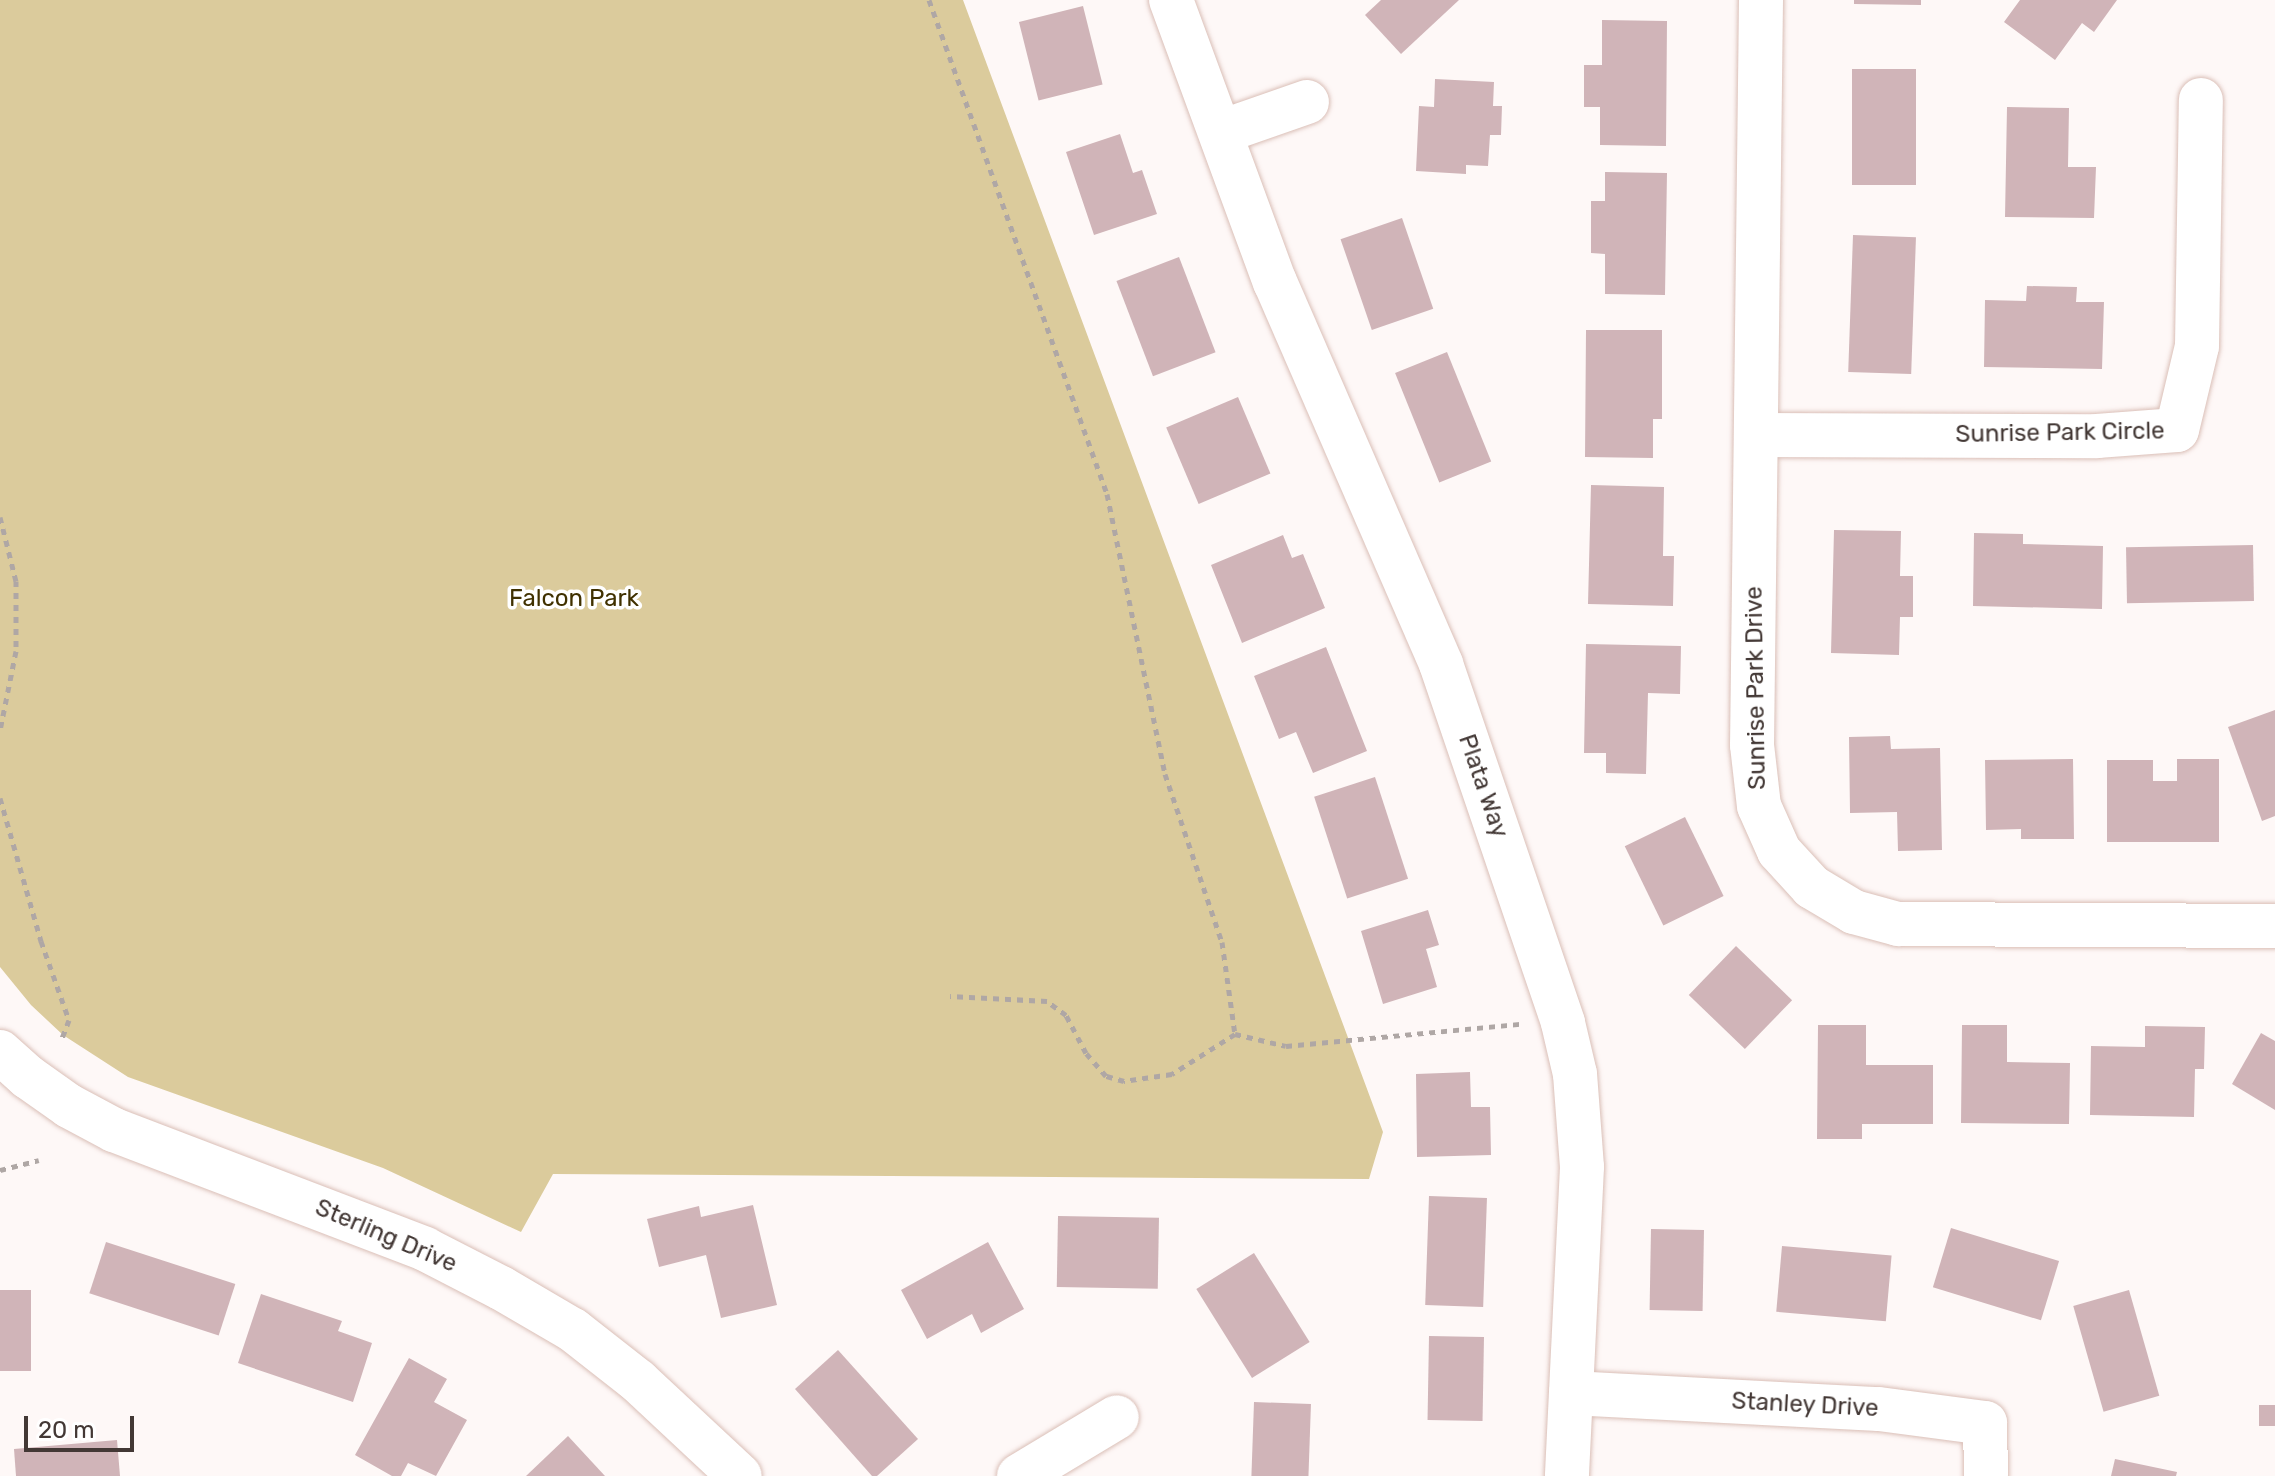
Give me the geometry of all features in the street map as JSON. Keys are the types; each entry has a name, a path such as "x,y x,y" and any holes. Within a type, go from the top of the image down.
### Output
{"street":[{"name":"Plata Way","path":"1171,0 1275,282 1441,664 1563,1023 1575,1074 1582,1167 1567,1476"},
{"name":"Sunrise Park Drive","path":"1761,0 1752,745 1759,806 1779,851 1812,887 1854,912 1898,924 2275,926"},
{"name":"Sunrise Park Circle","path":"1756,435 2097,436 2177,430 2197,346 2201,100"},
{"path":"1221,132 1307,102"},
{"name":"Sterling Drive","path":"0,1052 28,1077 69,1106 114,1130 425,1249 501,1288 573,1330 638,1381 740,1476"},
{"name":"Stanley Drive","path":"1571,1393 1879,1409 1985,1423 1986,1476"},
{"path":"1019,1476 1117,1417"}],"path":[{"path":"929,0 1107,494 1165,774 1222,942 1235,1034"},
{"path":"0,517 16,581 16,651 0,730"},
{"path":"0,798 41,941 69,1020 62,1038"},
{"path":"950,996 1047,1001 1066,1015 1086,1053 1106,1076 1124,1081 1172,1074 1235,1034 1286,1046 1520,1024"},
{"path":"0,1170 39,1160"}],"green space":[{"name":"Falcon Park","path":"0,0 963,0 1383,1132 1369,1179 553,1174 521,1232 383,1168 128,1077 63,1035 31,1005 0,967"}],"building":[{"path":"1381,0 1459,0 1401,54 1365,15"},
{"path":"1854,0 1921,0 1921,5 1854,4"},
{"path":"2020,0 2117,0 2094,32 2082,23 2055,60 2004,22"},
{"path":"1083,6 1103,85 1039,101 1019,22"},
{"path":"1602,20 1667,21 1666,146 1600,145 1600,107 1584,107 1584,65 1602,65"},
{"path":"1852,69 1916,69 1916,185 1852,185"},
{"path":"1435,79 1494,82 1493,106 1502,106 1501,135 1490,135 1488,166 1466,165 1466,174 1416,171 1419,106 1434,107"},
{"path":"2007,107 2069,108 2068,167 2096,167 2094,218 2005,217"},
{"path":"1120,134 1133,173 1142,170 1157,214 1094,235 1066,152"},
{"path":"1605,172 1667,173 1665,295 1605,294 1605,254 1591,253 1591,201 1605,201"},
{"path":"1402,218 1433,309 1372,330 1341,239"},
{"path":"1853,235 1916,237 1911,374 1848,372"},
{"path":"1179,257 1216,352 1153,376 1116,281"},
{"path":"2027,286 2077,287 2076,302 2104,302 2102,369 1984,367 1985,300 2026,301"},
{"path":"1586,330 1662,330 1662,419 1653,419 1653,458 1585,457"},
{"path":"1447,352 1491,461 1439,482 1395,373"},
{"path":"1238,397 1270,473 1199,504 1166,427"},
{"path":"1591,485 1664,487 1663,556 1674,556 1673,606 1588,604"},
{"path":"1834,530 1901,531 1900,576 1913,576 1913,617 1900,617 1899,655 1831,653"},
{"path":"1974,533 2023,534 2023,544 2103,546 2102,609 1973,606"},
{"path":"1283,535 1292,558 1303,554 1325,608 1242,643 1211,565"},
{"path":"2253,545 2254,601 2127,603 2126,547"},
{"path":"1586,644 1681,646 1680,694 1648,693 1646,774 1606,773 1606,753 1584,753"},
{"path":"1326,647 1367,751 1313,773 1296,732 1279,739 1254,676"},
{"path":"2275,710 2275,816 2262,821 2228,727"},
{"path":"1890,736 1891,749 1940,748 1942,850 1898,851 1897,812 1850,813 1849,737"},
{"path":"2073,759 2074,839 2021,839 2021,829 1986,830 1985,760"},
{"path":"2177,759 2219,759 2219,842 2107,842 2107,760 2153,760 2153,781 2177,781"},
{"path":"1375,777 1408,879 1347,899 1314,797"},
{"path":"1685,817 1724,896 1663,925 1625,846"},
{"path":"1428,910 1439,945 1426,949 1437,987 1383,1004 1361,931"},
{"path":"1736,946 1792,1000 1745,1049 1689,995"},
{"path":"1818,1025 1866,1025 1866,1065 1933,1065 1933,1124 1862,1124 1862,1139 1817,1139"},
{"path":"1962,1025 2007,1025 2007,1062 2070,1063 2069,1124 1961,1123"},
{"path":"2145,1026 2205,1027 2204,1069 2195,1069 2194,1117 2090,1115 2091,1046 2145,1047"},
{"path":"2261,1033 2275,1041 2275,1110 2232,1084"},
{"path":"1470,1072 1471,1107 1490,1107 1491,1155 1417,1157 1416,1074"},
{"path":"1429,1196 1487,1198 1483,1307 1425,1305"},
{"path":"753,1205 777,1305 721,1318 706,1255 659,1267 647,1219 699,1206 701,1217"},
{"path":"1058,1216 1159,1218 1158,1289 1057,1287"},
{"path":"1951,1228 2059,1261 2041,1320 1933,1287"},
{"path":"1651,1229 1704,1230 1703,1311 1650,1310"},
{"path":"106,1242 235,1284 219,1335 89,1293"},
{"path":"988,1242 1024,1309 981,1333 972,1314 927,1339 901,1290"},
{"path":"1782,1246 1892,1256 1886,1321 1776,1312"},
{"path":"1254,1253 1310,1342 1252,1378 1196,1289"},
{"path":"0,1290 31,1290 31,1371 0,1371"},
{"path":"2129,1290 2159,1396 2104,1412 2073,1306"},
{"path":"261,1294 342,1321 338,1331 372,1343 353,1402 238,1363"},
{"path":"1429,1336 1484,1337 1483,1421 1428,1420"},
{"path":"838,1350 918,1439 877,1476 872,1476 795,1389"},
{"path":"409,1358 447,1379 434,1402 467,1420 436,1476 408,1463 401,1476 392,1476 355,1455"},
{"path":"1254,1402 1311,1404 1308,1476 1251,1476"},
{"path":"2259,1405 2275,1405 2275,1426 2259,1426"},
{"path":"568,1436 605,1476 526,1476"},
{"path":"117,1440 120,1476 16,1476 14,1449"},
{"path":"2115,1459 2177,1472 2176,1476 2111,1476"}]}
